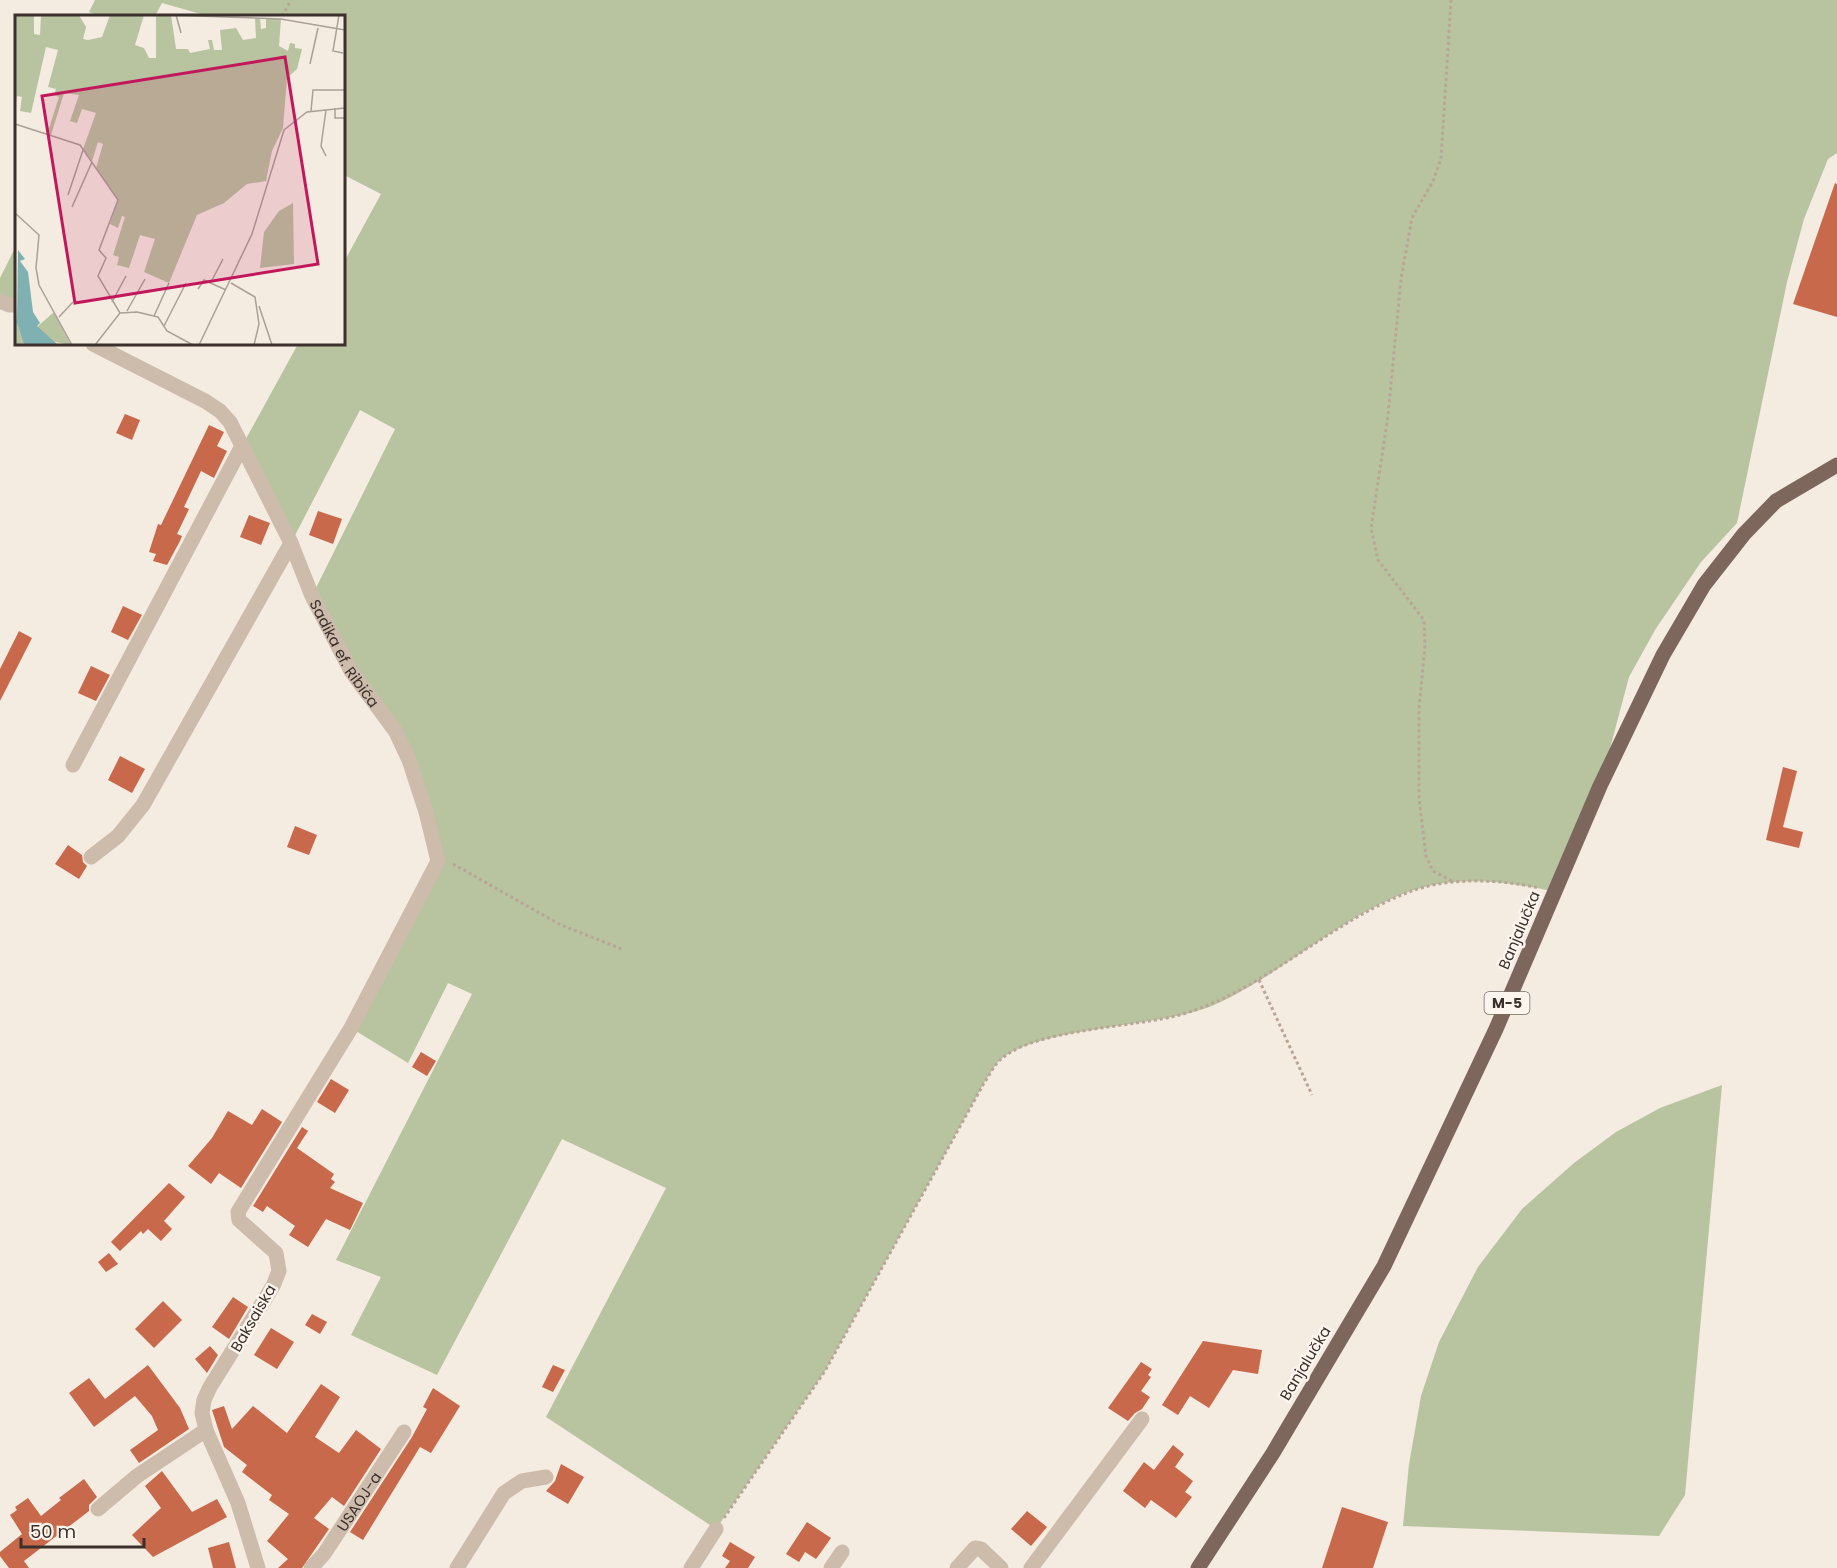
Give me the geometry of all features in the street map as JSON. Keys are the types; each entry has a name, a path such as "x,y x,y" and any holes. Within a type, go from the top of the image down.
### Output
{"main road":[{"name":"Banjalučka","path":"1198,1568 1273,1453 1384,1266 1496,1029 1600,786 1663,655 1704,585 1744,534 1776,501 1837,465"}],"street":[{"path":"0,301 15,305"},
{"name":"Sadika ef. Ribića","path":"95,345 220,411 242,446 291,543 312,596 351,671 396,732 409,760 438,856"},
{"path":"73,765 242,446"},
{"path":"91,857 118,836 143,805 291,543"},
{"name":"Baksaiska","path":"258,1568 238,1503 206,1430 202,1413 204,1400 273,1286 279,1271 276,1253 239,1220 241,1205 351,1028 417,904 438,856"},
{"path":"1031,1568 1142,1419"},
{"path":"98,1509 137,1476 206,1430"},
{"name":"USAOJ-a","path":"311,1568 324,1554 404,1432"},
{"path":"457,1568 504,1493 522,1481 546,1477"},
{"path":"691,1568 716,1529"},
{"path":"957,1568 975,1548 981,1549 1001,1568"},
{"path":"831,1568 842,1552"}],"path":[{"path":"283,15 291,0"},
{"path":"1451,0 1441,159 1433,181 1412,218 1401,279 1388,416 1371,528 1378,560 1424,620 1425,645 1419,710 1419,798 1426,856 1433,871 1441,878 1456,883"},
{"path":"438,856 561,925 622,949"},
{"path":"716,1529 825,1371 984,1083 1000,1061 1019,1049 1047,1039 1177,1016 1214,1005 1259,980 1361,916 1400,896 1434,885 1456,883 1523,885 1555,892"},
{"path":"1259,980 1312,1095"}],"green space":[{"path":"95,0 1837,0 1837,153 1828,159 1804,219 1787,282 1737,523 1701,562 1655,630 1629,677 1600,786 1555,892 1510,884 1463,881 1433,885 1405,893 1349,921 1241,992 1214,1005 1164,1019 1069,1034 1040,1041 1016,1049 999,1061 984,1083 825,1371 716,1529 546,1417 666,1188 562,1139 437,1375 351,1335 381,1277 336,1260 472,994 448,983 408,1063 351,1028 438,861 409,760 312,596 395,429 360,410 291,543 242,446 297,345 345,345 345,260 381,194 345,176 345,15 204,15 162,3 156,15 97,15 89,12"},
{"path":"15,248 15,305 0,301 0,278"},
{"path":"1722,1085 1685,1495 1659,1536 1403,1526 1409,1464 1421,1396 1439,1342 1478,1267 1522,1209 1574,1163 1616,1132 1660,1108"}],"building":[{"path":"1835,183 1837,184 1837,317 1793,304"},
{"path":"125,414 140,420 132,440 116,433"},
{"path":"209,425 224,432 217,446 227,451 214,478 201,471 184,507 189,509 177,534 182,536 167,565 153,561 156,554 149,552 158,524 161,525"},
{"path":"318,511 342,519 333,544 309,535"},
{"path":"249,515 270,523 261,545 240,537"},
{"path":"123,606 142,615 128,640 111,632"},
{"path":"19,631 32,638 0,701 0,669"},
{"path":"91,666 110,675 96,701 78,693"},
{"path":"120,756 145,769 132,793 108,780"},
{"path":"1783,767 1797,771 1783,827 1803,832 1799,848 1766,840"},
{"path":"295,826 317,835 309,855 287,847"},
{"path":"68,845 82,855 83,862 87,866 79,879 55,864"},
{"path":"421,1052 436,1061 427,1076 412,1067"},
{"path":"331,1079 349,1090 335,1113 317,1102"},
{"path":"262,1109 282,1122 241,1188 219,1173 211,1184 188,1166 212,1138 228,1111 252,1125"},
{"path":"302,1127 308,1131 297,1148 334,1174 331,1179 335,1182 330,1188 363,1203 350,1230 326,1219 308,1247 289,1235 295,1226 267,1206 263,1212 253,1206"},
{"path":"169,1183 185,1197 164,1221 172,1229 161,1241 148,1229 143,1234 141,1231 120,1251 111,1242"},
{"path":"109,1253 118,1264 106,1272 98,1262"},
{"path":"233,1297 248,1307 229,1339 212,1327"},
{"path":"163,1301 182,1320 154,1348 135,1329"},
{"path":"312,1314 327,1322 320,1334 305,1325"},
{"path":"271,1328 294,1342 277,1369 254,1355"},
{"path":"1203,1341 1262,1350 1258,1374 1233,1370 1209,1408 1190,1396 1178,1415 1162,1405"},
{"path":"210,1346 218,1355 207,1373 195,1359"},
{"path":"1141,1362 1152,1369 1148,1375 1151,1377 1141,1391 1150,1397 1142,1409 1128,1421 1108,1408"},
{"path":"148,1365 180,1408 189,1429 139,1463 130,1450 158,1430 152,1416 135,1396 94,1427 69,1393 89,1378 105,1399"},
{"path":"553,1365 565,1370 553,1392 542,1387"},
{"path":"321,1384 340,1397 315,1437 339,1453 356,1430 381,1449 344,1506 332,1497 314,1518 329,1529 302,1568 278,1568 288,1559 267,1541 289,1514 269,1500 272,1495 242,1472 247,1465 224,1447 212,1410 224,1406 232,1429 253,1406 287,1433"},
{"path":"433,1388 460,1406 431,1453 420,1447 363,1540 350,1532 412,1437 427,1409 423,1407"},
{"path":"1173,1445 1184,1454 1175,1467 1193,1481 1185,1492 1192,1497 1176,1518 1151,1500 1145,1508 1123,1491 1144,1462 1154,1470"},
{"path":"561,1464 584,1477 568,1504 546,1491 555,1481"},
{"path":"162,1471 192,1512 217,1499 227,1517 153,1557 132,1535 161,1508 145,1486"},
{"path":"84,1479 97,1497 89,1505 89,1511 24,1561 29,1568 9,1568 0,1556 0,1552 22,1534 10,1515 17,1510 15,1507 28,1498 41,1516 61,1500 59,1498"},
{"path":"1342,1507 1388,1522 1373,1568 1322,1568"},
{"path":"1027,1511 1047,1527 1031,1546 1011,1529"},
{"path":"807,1522 831,1538 816,1559 805,1552 799,1562 786,1554"},
{"path":"229,1542 236,1568 213,1568 208,1548"},
{"path":"730,1542 755,1557 748,1568 725,1568 730,1561 722,1556"}]}
